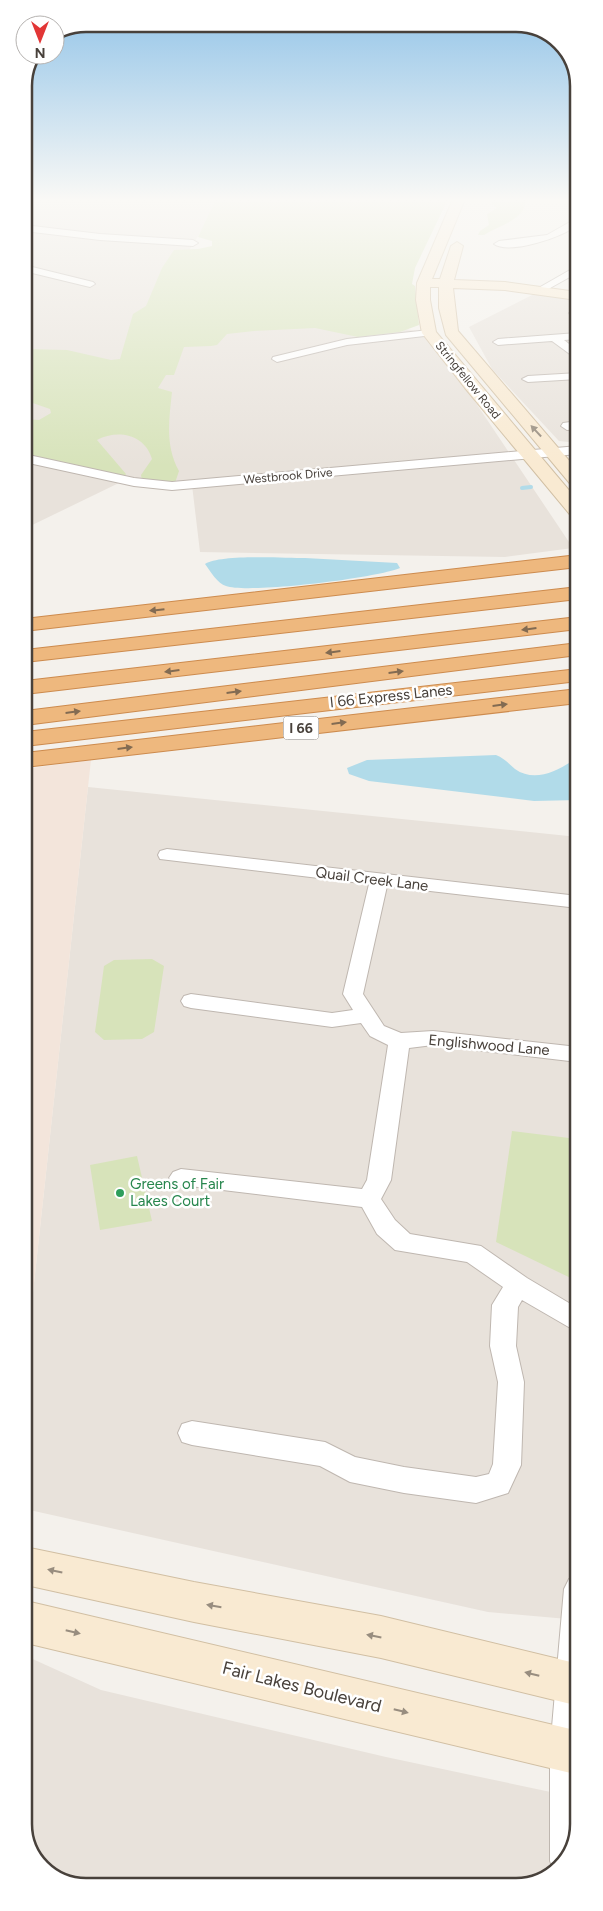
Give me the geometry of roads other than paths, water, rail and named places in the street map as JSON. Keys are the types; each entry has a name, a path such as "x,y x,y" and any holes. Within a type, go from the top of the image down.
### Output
{"highway":[{"path":"32,624 570,567"},
{"path":"32,655 570,594"},
{"path":"32,667 570,608"},
{"path":"32,687 570,624"},
{"path":"32,717 570,650"},
{"name":"I 66 Express Lanes","path":"32,738 570,676"},
{"name":"I 66","path":"32,759 570,697"}],"main road":[{"name":"Stringfellow Road","path":"425,288 423,300 429,333 570,504"},
{"name":"Stringfellow Road","path":"445,288 444,303 451,332 570,472"},
{"path":"548,288 570,294"},
{"path":"32,1567 194,1602 382,1637 570,1683"},
{"name":"Fair Lakes Boulevard","path":"32,1623 570,1750"}],"street":[{"path":"277,359 347,342 429,333"},
{"path":"498,342 570,337"},
{"path":"556,338 570,349"},
{"path":"528,379 570,376"},
{"name":"Westbrook Drive","path":"32,459 60,463 139,484 172,486 570,451"},
{"name":"Quail Creek Lane","path":"167,855 570,901"},
{"path":"369,1199 379,1180 399,1041 377,1032 352,994 379,880"},
{"path":"191,1002 332,1020 366,1015"},
{"name":"Englishwood Lane","path":"399,1041 433,1038 570,1053"},
{"path":"181,1178 369,1199"},
{"path":"369,1199 386,1227 404,1242 472,1253 500,1270 518,1285 570,1317"},
{"path":"192,1433 325,1454 350,1468 404,1480 476,1490 498,1484 506,1465 511,1382 503,1346 505,1305 518,1285"},
{"path":"568,1841 570,1806"}],"water":[{"path":"238,558 305,558 397,563 400,568 366,576 313,584 239,588 220,583 205,564 224,559"},
{"path":"496,755 504,759 515,769 531,775 548,773 570,762 570,800 534,801 369,781 349,774 347,768 367,760"}],"waterway":[{"path":"522,488 531,487"}],"place":[{"name":"Greens of Fair Lakes Court","path":"120,1193"}]}
